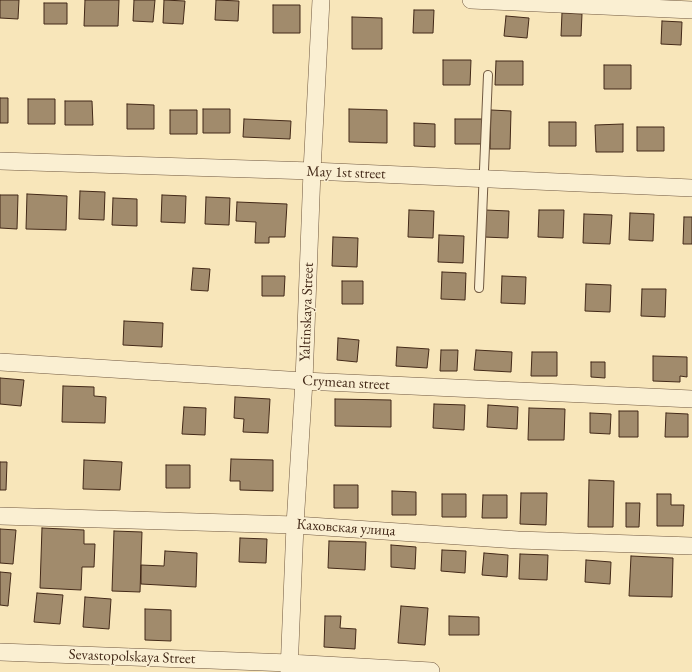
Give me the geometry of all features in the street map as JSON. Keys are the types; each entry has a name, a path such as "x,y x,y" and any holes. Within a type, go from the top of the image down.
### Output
{"street":[{"name":"Yaltinskaya Street","path":"289,667 295,524 304,381 312,171 321,0"},
{"path":"471,0 692,10"},
{"name":"May 1st street","path":"0,161 312,171 692,188"},
{"name":"Crymean street","path":"0,362 304,381 692,399"},
{"name":"Каховская улица","path":"0,516 295,524 518,540 692,546"},
{"name":"Sevastopolskaya Street","path":"0,652 289,667 431,670"}],"lane":[{"path":"479,288 488,75"}],"building":[{"path":"0,0 19,0 18,19 0,18"},
{"path":"85,0 119,0 118,26 84,26"},
{"path":"134,0 155,0 153,22 133,21"},
{"path":"164,0 185,1 183,24 163,23"},
{"path":"216,0 239,1 238,21 215,20"},
{"path":"44,3 67,3 67,24 44,24"},
{"path":"273,5 300,5 300,33 273,33"},
{"path":"414,10 434,10 433,33 413,33"},
{"path":"562,13 582,14 581,36 561,36"},
{"path":"506,16 529,18 527,38 504,36"},
{"path":"352,17 382,18 382,49 352,49"},
{"path":"662,21 682,22 681,45 661,44"},
{"path":"443,60 471,60 470,85 443,85"},
{"path":"496,61 523,61 523,85 495,85"},
{"path":"604,65 631,65 631,89 604,89"},
{"path":"0,98 8,98 8,123 0,123"},
{"path":"28,99 55,99 55,124 28,124"},
{"path":"65,101 92,101 93,125 65,125"},
{"path":"127,104 154,105 154,129 127,129"},
{"path":"203,109 230,109 230,133 203,133"},
{"path":"349,109 387,110 387,143 349,142"},
{"path":"170,110 197,110 197,134 170,134"},
{"path":"491,110 511,111 510,149 490,149"},
{"path":"244,119 291,121 290,139 243,137"},
{"path":"455,119 482,119 482,144 455,144"},
{"path":"549,122 576,122 576,146 549,146"},
{"path":"414,123 435,124 435,147 414,146"},
{"path":"623,124 623,152 596,152 595,125"},
{"path":"637,127 664,127 664,151 637,151"},
{"path":"80,191 105,192 104,220 79,219"},
{"path":"27,194 67,196 66,230 26,229"},
{"path":"0,195 18,195 17,229 0,228"},
{"path":"162,195 186,196 185,223 161,222"},
{"path":"206,197 230,198 229,225 205,224"},
{"path":"113,198 137,199 137,226 112,225"},
{"path":"237,202 287,204 285,237 269,237 269,243 255,243 256,222 236,221"},
{"path":"409,210 434,211 433,238 408,237"},
{"path":"485,210 509,211 508,238 484,237"},
{"path":"539,210 564,210 563,238 538,237"},
{"path":"630,213 654,214 653,241 629,240"},
{"path":"584,214 612,215 610,244 583,243"},
{"path":"684,217 692,217 692,244 683,244"},
{"path":"439,235 464,236 463,263 438,262"},
{"path":"333,237 358,238 357,267 332,266"},
{"path":"193,268 210,269 208,291 191,290"},
{"path":"442,272 466,273 465,300 441,299"},
{"path":"262,276 285,276 284,296 262,296"},
{"path":"502,276 526,277 525,304 501,303"},
{"path":"342,281 363,281 363,304 342,304"},
{"path":"586,284 611,285 610,312 585,311"},
{"path":"642,289 666,289 665,317 641,316"},
{"path":"124,321 163,323 162,347 123,345"},
{"path":"338,338 359,340 357,362 337,360"},
{"path":"397,347 429,349 427,368 396,366"},
{"path":"441,350 458,350 457,371 440,371"},
{"path":"476,350 512,352 511,372 474,370"},
{"path":"532,352 557,352 557,376 531,376"},
{"path":"653,356 687,357 687,377 680,376 680,382 653,381"},
{"path":"591,362 605,362 605,378 591,377"},
{"path":"0,378 24,380 21,406 0,404"},
{"path":"63,386 94,387 94,396 106,397 105,423 62,422"},
{"path":"235,397 270,399 268,433 243,432 244,419 234,418"},
{"path":"335,399 391,400 391,427 335,426"},
{"path":"434,404 465,405 464,430 433,428"},
{"path":"488,405 518,407 517,429 487,427"},
{"path":"184,407 206,408 205,435 182,434"},
{"path":"529,408 565,409 564,440 528,440"},
{"path":"619,411 638,411 638,437 619,437"},
{"path":"590,413 611,414 610,434 590,433"},
{"path":"666,413 688,414 688,437 665,437"},
{"path":"231,459 273,460 273,491 240,490 240,481 230,481"},
{"path":"84,460 122,462 120,490 83,489"},
{"path":"0,462 7,462 6,490 0,490"},
{"path":"166,465 190,465 190,488 166,488"},
{"path":"589,480 614,481 613,527 588,527"},
{"path":"334,485 358,485 358,508 334,508"},
{"path":"392,491 416,492 416,515 392,515"},
{"path":"521,493 547,493 546,525 520,524"},
{"path":"442,494 466,494 466,517 442,517"},
{"path":"657,494 671,494 671,505 684,505 683,526 657,526"},
{"path":"483,495 507,495 507,518 482,518"},
{"path":"626,503 640,503 639,527 626,527"},
{"path":"42,528 84,530 84,544 95,544 94,567 82,567 81,590 40,588"},
{"path":"0,529 16,530 13,564 0,563"},
{"path":"114,531 142,532 140,592 112,591"},
{"path":"240,538 267,539 266,563 239,562"},
{"path":"329,541 366,542 365,570 328,568"},
{"path":"391,545 416,547 415,569 391,567"},
{"path":"442,550 466,551 465,573 441,571"},
{"path":"165,551 197,553 196,587 141,584 141,565 164,566"},
{"path":"484,553 508,555 507,577 482,575"},
{"path":"520,554 548,555 547,580 519,579"},
{"path":"631,556 673,558 672,597 629,596"},
{"path":"586,560 611,562 610,584 585,582"},
{"path":"0,572 11,573 8,606 0,605"},
{"path":"37,593 63,595 60,624 34,622"},
{"path":"85,597 111,599 109,629 83,627"},
{"path":"401,606 428,608 425,645 398,643"},
{"path":"145,609 171,610 171,641 145,640"},
{"path":"325,616 341,616 340,628 356,629 355,649 324,647"},
{"path":"449,616 479,617 479,635 449,635"}]}
